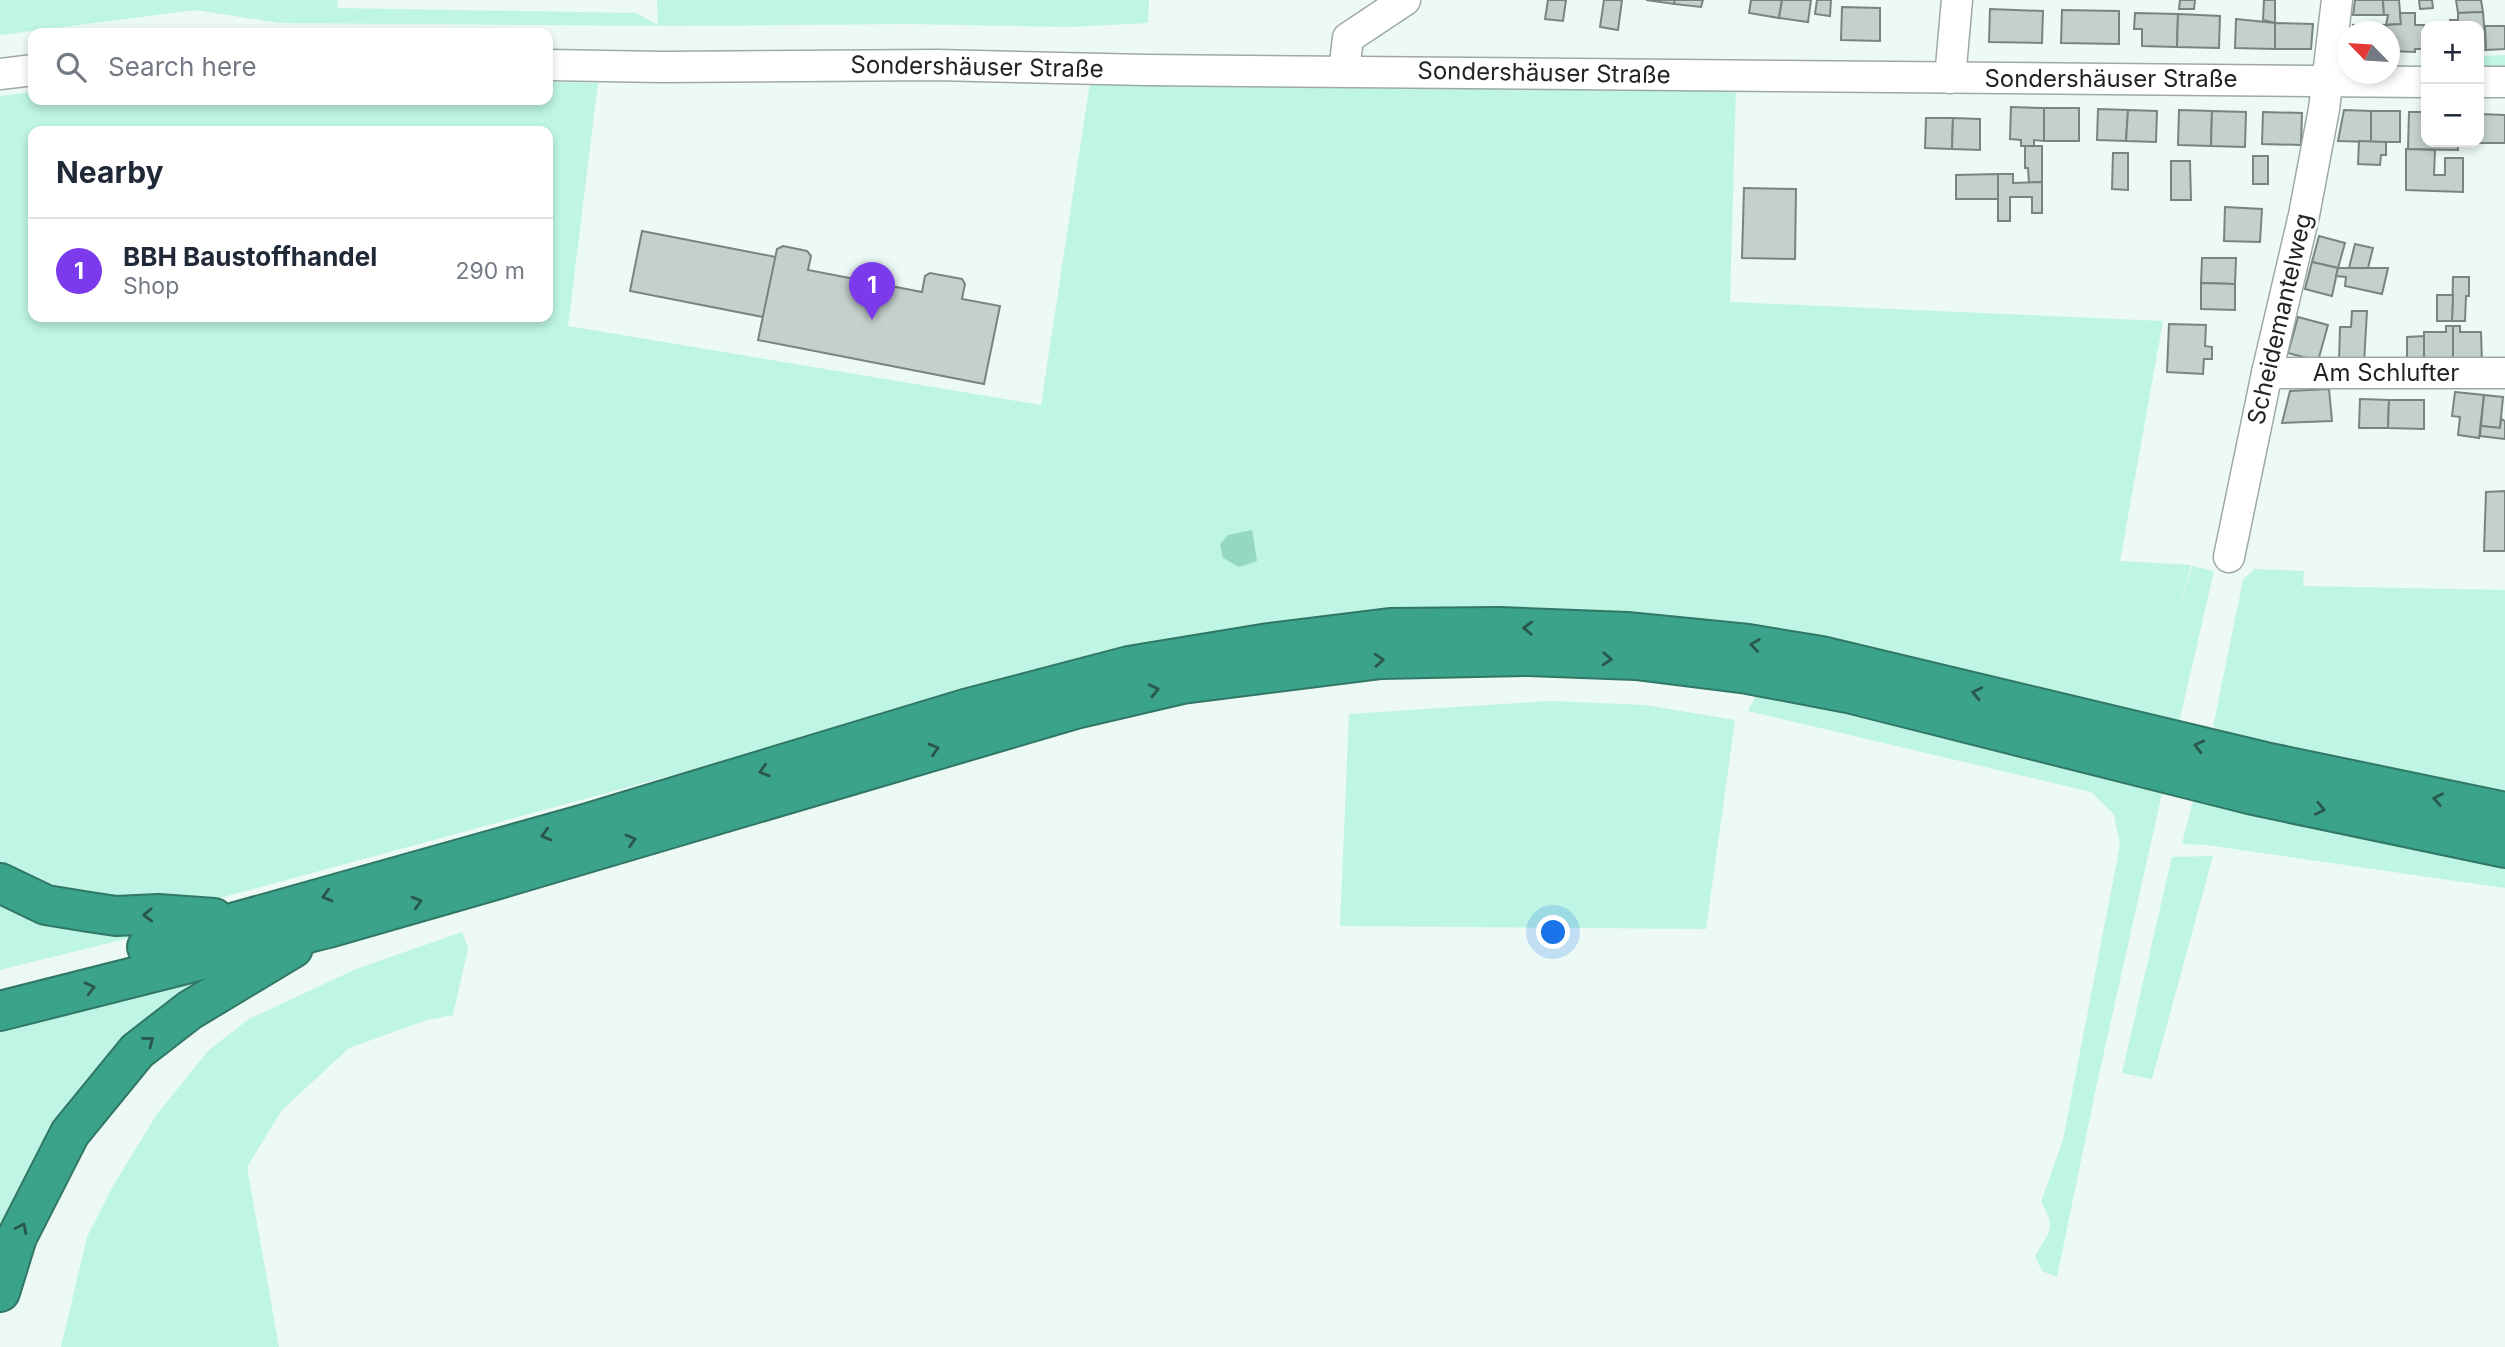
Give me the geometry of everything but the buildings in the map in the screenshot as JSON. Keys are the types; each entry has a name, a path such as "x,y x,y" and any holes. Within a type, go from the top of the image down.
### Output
{"highway":[{"path":"0,987 585,824 965,709 1129,666 1269,643 1391,628 1499,627 1627,632 1748,644 1821,656 2505,848"},
{"path":"0,1011 328,928 1075,709 1182,684 1381,659 1555,657 1636,660 1748,674 2259,778 2505,813"},
{"path":"0,883 46,905 116,916 158,914 240,920"},
{"path":"0,1292 17,1237 71,1133 137,1051 190,1010 328,928"}],"street":[{"path":"1344,71 1348,38 1405,0"},
{"path":"1950,78 1958,0"},
{"name":"Scheidemantelweg","path":"2229,557 2267,373 2304,215 2328,81 2337,0"},
{"name":"Sondershäuser Straße","path":"553,65 937,65 2421,82"},
{"path":"0,74 28,71"},
{"path":"2484,82 2505,82"},
{"name":"Am Schlufter","path":"2267,373 2505,373"}],"shaded area":[{"path":"0,0 337,0 338,8 636,13 658,25 657,0 1149,0 1148,23 1068,27 909,24 676,26 279,23 196,10 55,28 28,28 28,31 0,35"},
{"path":"2505,55 2505,69 2484,69 2484,56"},
{"path":"553,82 598,83 568,326 1041,405 1090,82 1736,87 1730,302 2163,321 2120,561 2191,565 2177,616 2192,566 2214,571 2178,727 1613,616 1426,607 1263,625 816,736 216,899 117,904 50,893 0,870 0,96 28,93 28,105 553,105"},
{"path":"1252,530 1257,561 1239,567 1223,558 1220,544 1228,535"},
{"path":"2254,569 2304,571 2303,586 2505,590 2505,791 2242,736 2213,727 2243,580"},
{"path":"1758,691 1830,705 2163,789 2057,1277 2042,1271 2035,1256 2050,1224 2041,1202 2063,1140 2120,845 2114,814 2091,792 1748,711"},
{"path":"1551,701 1645,705 1735,720 1706,929 1340,926 1349,714"},
{"path":"2194,796 2505,865 2505,888 2207,845 2182,844"},
{"path":"2213,856 2152,1079 2122,1073 2172,857"},
{"path":"0,897 135,927 137,936 0,970"},
{"path":"462,932 468,948 453,1015 427,1020 349,1048 282,1110 247,1167 279,1347 61,1347 87,1237 113,1186 157,1114 209,1050 249,1019 356,969"},
{"path":"232,968 0,1244 0,1032"}],"place":[{"name":"BBH Baustoffhandel","path":"872,320"}]}
